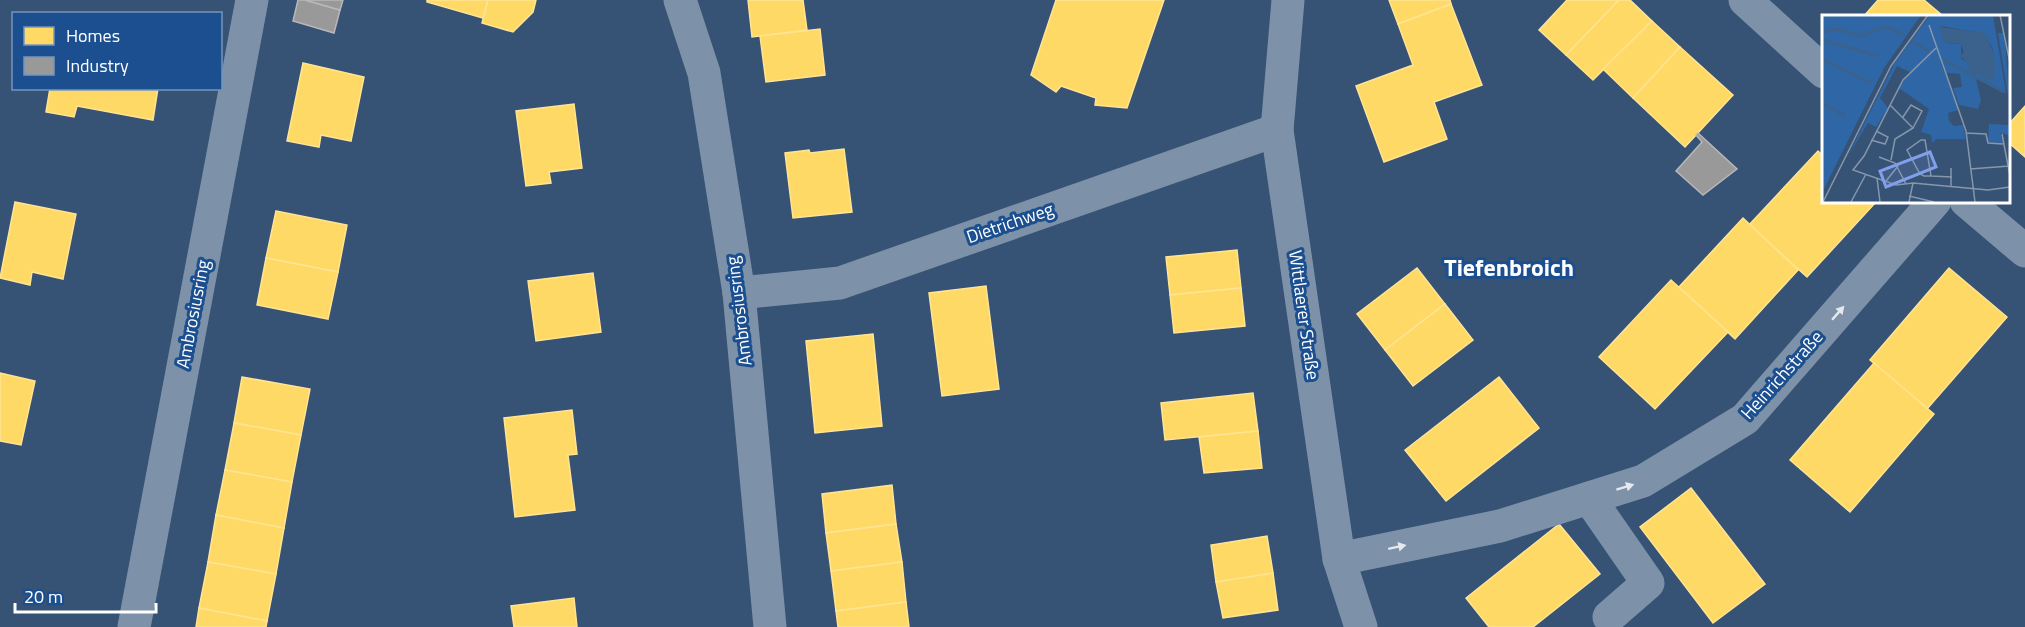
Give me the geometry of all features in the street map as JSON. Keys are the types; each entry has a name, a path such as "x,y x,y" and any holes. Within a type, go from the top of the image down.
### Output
{"street":[{"name":"Ambrosiusring","path":"134,627 252,0"},
{"name":"Ambrosiusring","path":"680,0 704,73 738,293 770,627"},
{"name":"Wittlaerer Straße","path":"1288,0 1277,130 1339,559 1361,627"},
{"path":"1745,0 1822,70"},
{"name":"Dietrichweg","path":"738,293 840,283 1277,130"},
{"name":"Heinrichstraße","path":"1339,559 1500,526 1643,481 1745,419 1934,202"},
{"path":"1967,202 2025,251"},
{"path":"1589,498 1648,583 1609,617"}],"building: Homes":[{"path":"427,0 488,0 483,18 427,2"},
{"path":"488,0 536,0 533,12 513,32 482,23"},
{"path":"748,0 803,0 807,30 752,37"},
{"path":"1056,0 1164,0 1127,108 1095,105 1096,98 1061,86 1056,92 1031,75"},
{"path":"1389,0 1450,0 1451,4 1398,24"},
{"path":"1567,0 1619,0 1566,55 1539,30"},
{"path":"1619,0 1630,0 1652,21 1593,80 1566,55"},
{"path":"1878,0 1924,0 1942,15 1865,15"},
{"path":"1451,4 1482,85 1434,102 1447,139 1384,162 1356,86 1413,65 1398,24"},
{"path":"1652,21 1680,47 1633,98 1603,69"},
{"path":"820,29 825,75 766,82 760,36"},
{"path":"1680,47 1733,95 1685,147 1633,98"},
{"path":"303,63 364,77 351,141 321,135 319,147 287,141"},
{"path":"50,90 158,90 153,120 77,106 74,117 46,112"},
{"path":"574,104 582,168 549,172 551,183 526,186 516,111"},
{"path":"2025,106 2025,157 2010,144 2010,123"},
{"path":"844,149 852,212 793,218 785,153"},
{"path":"1818,151 1822,155 1822,202 1875,203 1807,277 1749,225"},
{"path":"15,202 76,214 63,279 32,272 30,285 0,278"},
{"path":"276,211 347,225 338,272 266,258"},
{"path":"1743,218 1798,270 1735,339 1679,287"},
{"path":"1237,250 1241,288 1170,295 1166,257"},
{"path":"266,258 338,272 328,319 257,305"},
{"path":"1417,268 1445,304 1385,350 1357,314"},
{"path":"1949,268 2007,317 1927,409 1870,360"},
{"path":"593,273 601,332 536,341 528,281"},
{"path":"1671,280 1728,332 1655,409 1599,357"},
{"path":"986,286 999,389 942,396 929,293"},
{"path":"1241,288 1245,326 1174,333 1170,295"},
{"path":"1445,304 1473,340 1413,386 1385,350"},
{"path":"873,334 882,426 815,433 806,341"},
{"path":"1874,363 1934,414 1850,512 1790,460"},
{"path":"0,373 35,381 21,445 0,441"},
{"path":"242,377 310,389 301,435 234,423"},
{"path":"1499,377 1539,428 1446,501 1405,450"},
{"path":"1253,393 1258,431 1165,440 1161,403"},
{"path":"572,410 577,454 568,455 575,510 515,517 504,418"},
{"path":"234,423 301,435 292,482 225,470"},
{"path":"1258,431 1262,468 1204,473 1199,437"},
{"path":"225,470 292,482 284,528 216,515"},
{"path":"892,485 896,524 826,533 822,494"},
{"path":"1691,488 1765,584 1713,623 1640,527"},
{"path":"216,515 284,528 276,574 208,562"},
{"path":"896,524 902,562 831,571 826,533"},
{"path":"1559,524 1600,574 1533,627 1489,627 1466,598"},
{"path":"1267,536 1273,573 1216,582 1211,545"},
{"path":"208,562 276,574 267,621 199,608"},
{"path":"902,562 906,602 836,611 831,571"},
{"path":"1273,573 1278,610 1223,618 1216,582"},
{"path":"574,598 577,627 514,627 511,606"},
{"path":"906,602 909,627 838,627 836,611"},
{"path":"199,608 267,621 266,627 196,627"}],"building: Industry":[{"path":"298,0 340,10 334,33 293,21"},
{"path":"305,0 343,0 340,10"},
{"path":"1698,133 1737,169 1703,195 1676,171 1702,142 1696,135"}],"district":[{"name":"Tiefenbroich","path":"1509,268"}]}
